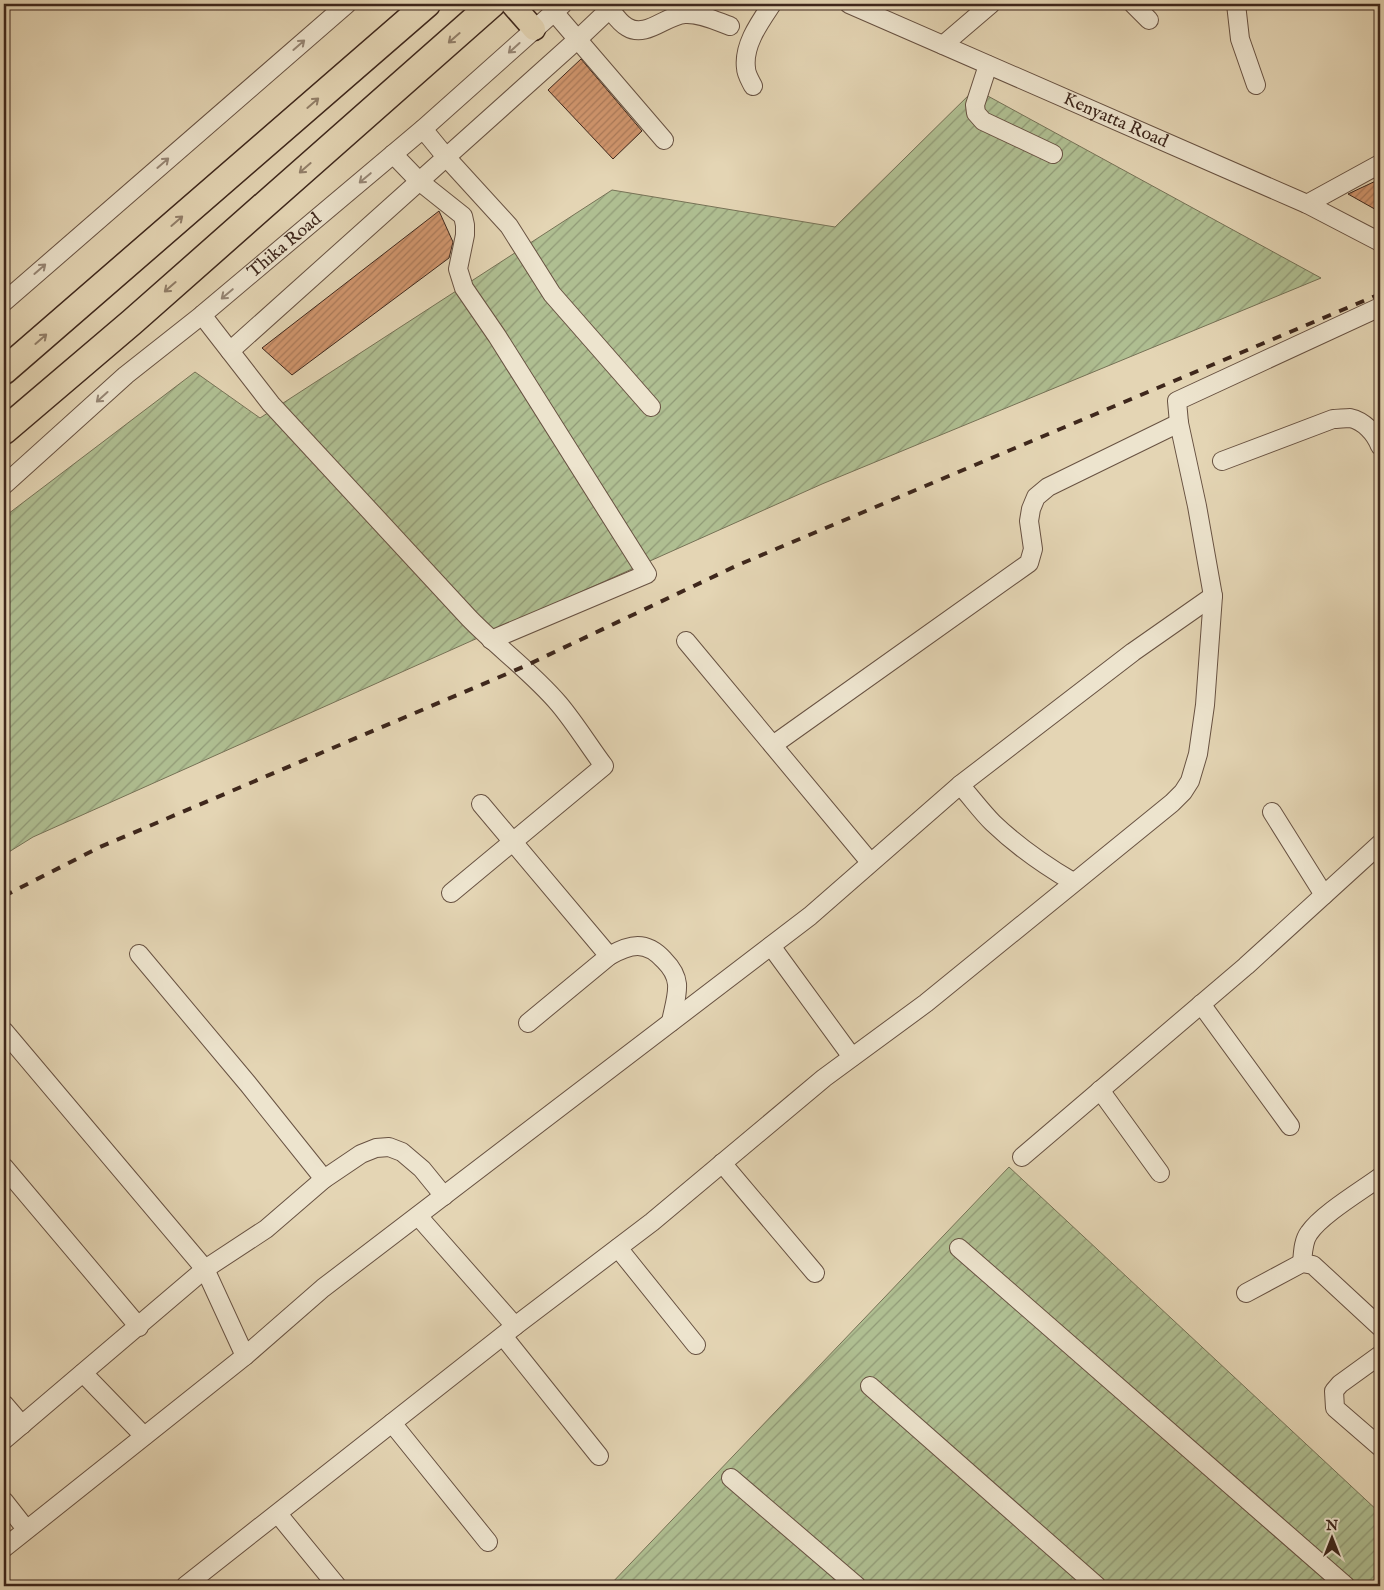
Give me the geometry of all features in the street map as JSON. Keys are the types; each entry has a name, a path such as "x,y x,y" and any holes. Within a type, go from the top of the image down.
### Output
{"highway":[{"path":"4,371 428,4"},
{"path":"4,431 498,4"}],"main road":[{"path":"498,4 534,29"}],"street":[{"path":"4,302 347,4"},
{"path":"753,86 746,70 746,56 754,36 772,4"},
{"name":"Kenyatta Road","path":"849,4 1307,204 1380,242"},
{"path":"943,45 991,4"},
{"path":"1133,4 1149,20"},
{"path":"1236,4 1240,39 1256,85"},
{"path":"230,351 578,39 611,5 626,27 636,30 646,29 674,16 684,14 696,14 730,26"},
{"path":"559,8 578,39 664,140"},
{"name":"Thika Road","path":"4,485 126,375 202,315 394,154 559,8"},
{"path":"988,65 975,105 976,114 983,121 1053,154"},
{"path":"423,129 509,226 552,294 651,408"},
{"path":"394,154 420,181 463,216 465,234 458,268 464,288 497,336 647,574 491,640"},
{"path":"1307,204 1380,164"},
{"path":"185,1586 509,1331 618,1248 824,1078 926,1004 1183,792 1190,781 1198,754 1205,705 1212,596 1197,506 1179,423 1177,401 1380,308"},
{"path":"202,315 271,404 491,640 523,667 559,704 604,766 451,893"},
{"path":"1222,461 1333,419 1351,418 1366,426 1377,437 1380,446"},
{"path":"773,745 1029,563 1034,549 1029,521 1031,508 1036,497 1048,487 1179,423"},
{"path":"4,1548 244,1356 323,1288 810,916 960,785 1133,652 1212,596"},
{"path":"686,640 870,862"},
{"path":"960,785 991,821 1009,838 1040,862 1073,882"},
{"path":"481,804 609,956"},
{"path":"1272,812 1324,895"},
{"path":"1022,1157 1246,966 1380,844"},
{"path":"528,1023 609,956 622,948 643,945 656,951 676,975 677,986 671,1022"},
{"path":"771,946 852,1057"},
{"path":"139,954 248,1084 324,1180"},
{"path":"1201,1004 1290,1126"},
{"path":"4,1030 205,1269 244,1356"},
{"path":"1100,1090 1160,1173"},
{"path":"4,1440 205,1269 266,1229 324,1180 361,1154 376,1148 389,1147 402,1152 422,1169 444,1196"},
{"path":"722,1163 815,1273"},
{"path":"4,1168 139,1327"},
{"path":"1302,1263 1303,1248 1308,1234 1320,1220 1380,1177"},
{"path":"418,1216 509,1331 599,1456"},
{"path":"618,1248 696,1345"},
{"path":"959,1248 1346,1586"},
{"path":"1246,1293 1302,1263 1312,1265 1380,1327"},
{"path":"1380,1355 1340,1384 1334,1391 1336,1408 1380,1447"},
{"path":"83,1373 144,1436"},
{"path":"870,1386 1096,1586"},
{"path":"4,1404 22,1425"},
{"path":"392,1423 488,1542"},
{"path":"731,1478 857,1586"},
{"path":"4,1501 26,1529"},
{"path":"278,1514 337,1586"}],"green space":[{"path":"975,89 1321,278 822,484 33,837 4,855 4,517 195,372 260,418 612,190 835,227"},
{"path":"1009,1167 1380,1513 1380,1586 609,1586"}],"building":[{"path":"581,59 642,131 613,159 548,90"},
{"path":"1380,179 1380,212 1348,194"},
{"path":"439,211 453,242 449,258 292,375 262,348"}],"railway":[{"path":"4,896 100,847 523,667 738,565 1380,294"}]}
